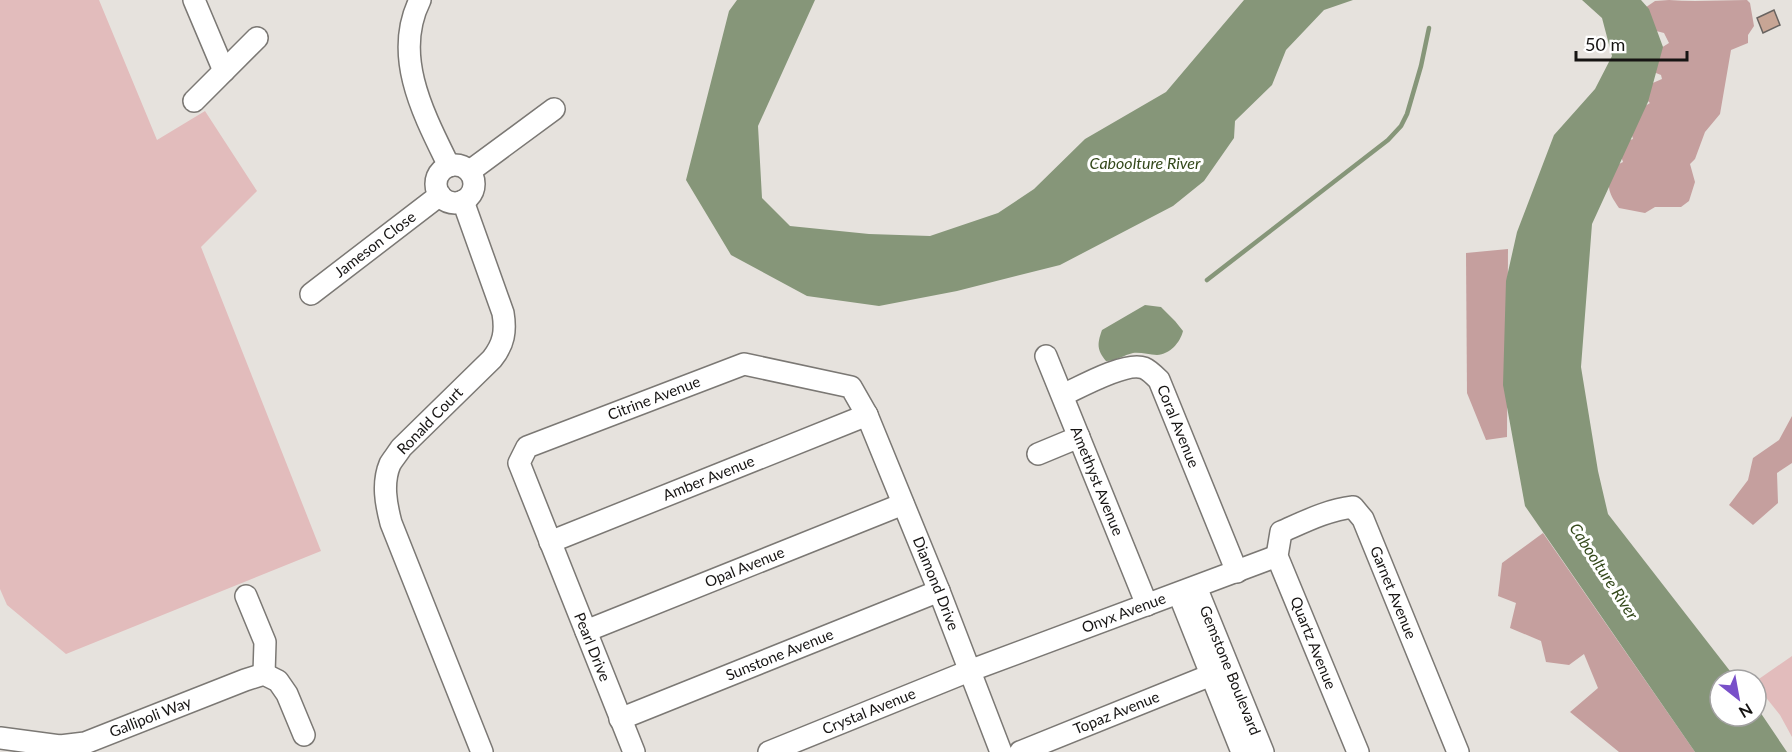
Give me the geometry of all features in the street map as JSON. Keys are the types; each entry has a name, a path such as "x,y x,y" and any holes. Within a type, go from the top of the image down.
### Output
{"street":[{"path":"194,0 224,70"},
{"path":"420,0 412,24 409,46 412,76 429,125 449,166"},
{"path":"194,101 257,38"},
{"path":"470,171 554,109"},
{"path":"449,166 462,166 473,176 474,186 471,195 463,201 450,202 440,195 437,178 449,166"},
{"name":"Jameson Close","path":"311,294 440,195"},
{"name":"Ronald Court","path":"463,201 503,313 506,326 504,339 492,359 402,448 390,464 386,483 386,505 391,523 482,752"},
{"name":"Amethyst Avenue","path":"1046,356 1147,605"},
{"name":"Citrine Avenue","path":"550,542 519,463 527,447 744,364 850,387 867,415"},
{"name":"Coral Avenue","path":"1062,395 1113,371 1129,368 1143,368 1159,380 1237,572"},
{"name":"Diamond Drive","path":"867,415 939,591 1001,752"},
{"name":"Amber Avenue","path":"550,542 867,415"},
{"path":"1038,454 1079,437"},
{"name":"Opal Avenue","path":"586,631 903,504"},
{"name":"Garnet Avenue","path":"1277,556 1281,532 1318,516 1353,507 1363,519 1458,752"},
{"name":"Pearl Drive","path":"550,542 634,752"},
{"name":"Onyx Avenue","path":"969,671 1277,556"},
{"name":"Quartz Avenue","path":"1277,556 1358,752"},
{"name":"Gemstone Boulevard","path":"1188,590 1211,675 1242,752"},
{"name":"Gemstone Boulevard","path":"1188,590 1263,752"},
{"name":"Sunstone Avenue","path":"621,719 939,591"},
{"path":"246,596 265,642 264,674 278,681 287,694 304,735"},
{"name":"Crystal Avenue","path":"769,752 969,671"},
{"name":"Gallipoli Way","path":"0,738 60,749 85,743 264,674"},
{"name":"Topaz Avenue","path":"1020,752 1211,675"}],"shaded area":[{"path":"0,0 99,0 157,140 205,111 257,191 201,247 321,551 66,654 7,605 0,589"},
{"path":"1747,0 1750,3 1754,26 1748,35 1748,43 1731,50 1720,114 1705,132 1695,159 1690,164 1695,182 1689,201 1681,207 1655,207 1645,213 1619,208 1610,192 1609,183 1615,166 1623,162 1619,150 1623,142 1633,139 1630,129 1637,111 1650,103 1644,97 1648,85 1662,79 1661,75 1651,71 1653,53 1669,43 1664,33 1641,27 1639,12 1655,1"},
{"path":"1508,249 1507,437 1486,440 1467,393 1466,253"},
{"path":"1792,416 1792,463 1777,473 1778,503 1753,525 1729,505 1748,480 1753,458 1779,440"},
{"path":"1543,533 1695,752 1619,752 1570,712 1598,688 1584,654 1569,665 1546,662 1541,641 1510,628 1516,603 1498,596 1502,563"},
{"path":"1792,656 1792,737 1780,715 1768,700 1768,673"}],"water":[{"name":"Caboolture River","path":"737,0 815,0 758,126 762,198 790,226 869,234 930,236 998,213 1034,189 1085,139 1166,92 1244,0 1353,0 1324,10 1286,50 1272,85 1235,121 1234,138 1204,181 1173,206 1060,265 957,291 879,306 807,296 731,255 686,180 729,11"},
{"path":"1582,0 1641,0 1649,9 1663,47 1648,102 1592,224 1581,367 1598,471 1608,514 1728,668 1708,668 1708,728 1768,728 1768,724 1787,752 1695,752 1525,506 1503,385 1506,281 1517,232 1554,135 1595,89 1612,56 1602,18"},
{"path":"1145,305 1161,307 1175,321 1183,331 1180,340 1162,354 1133,353 1106,361 1099,347 1102,330"}],"building":[{"path":"1774,10 1780,25 1763,33 1757,18"}],"waterway":[{"path":"1207,280 1388,140 1401,126 1407,114 1421,66 1429,28"}]}
